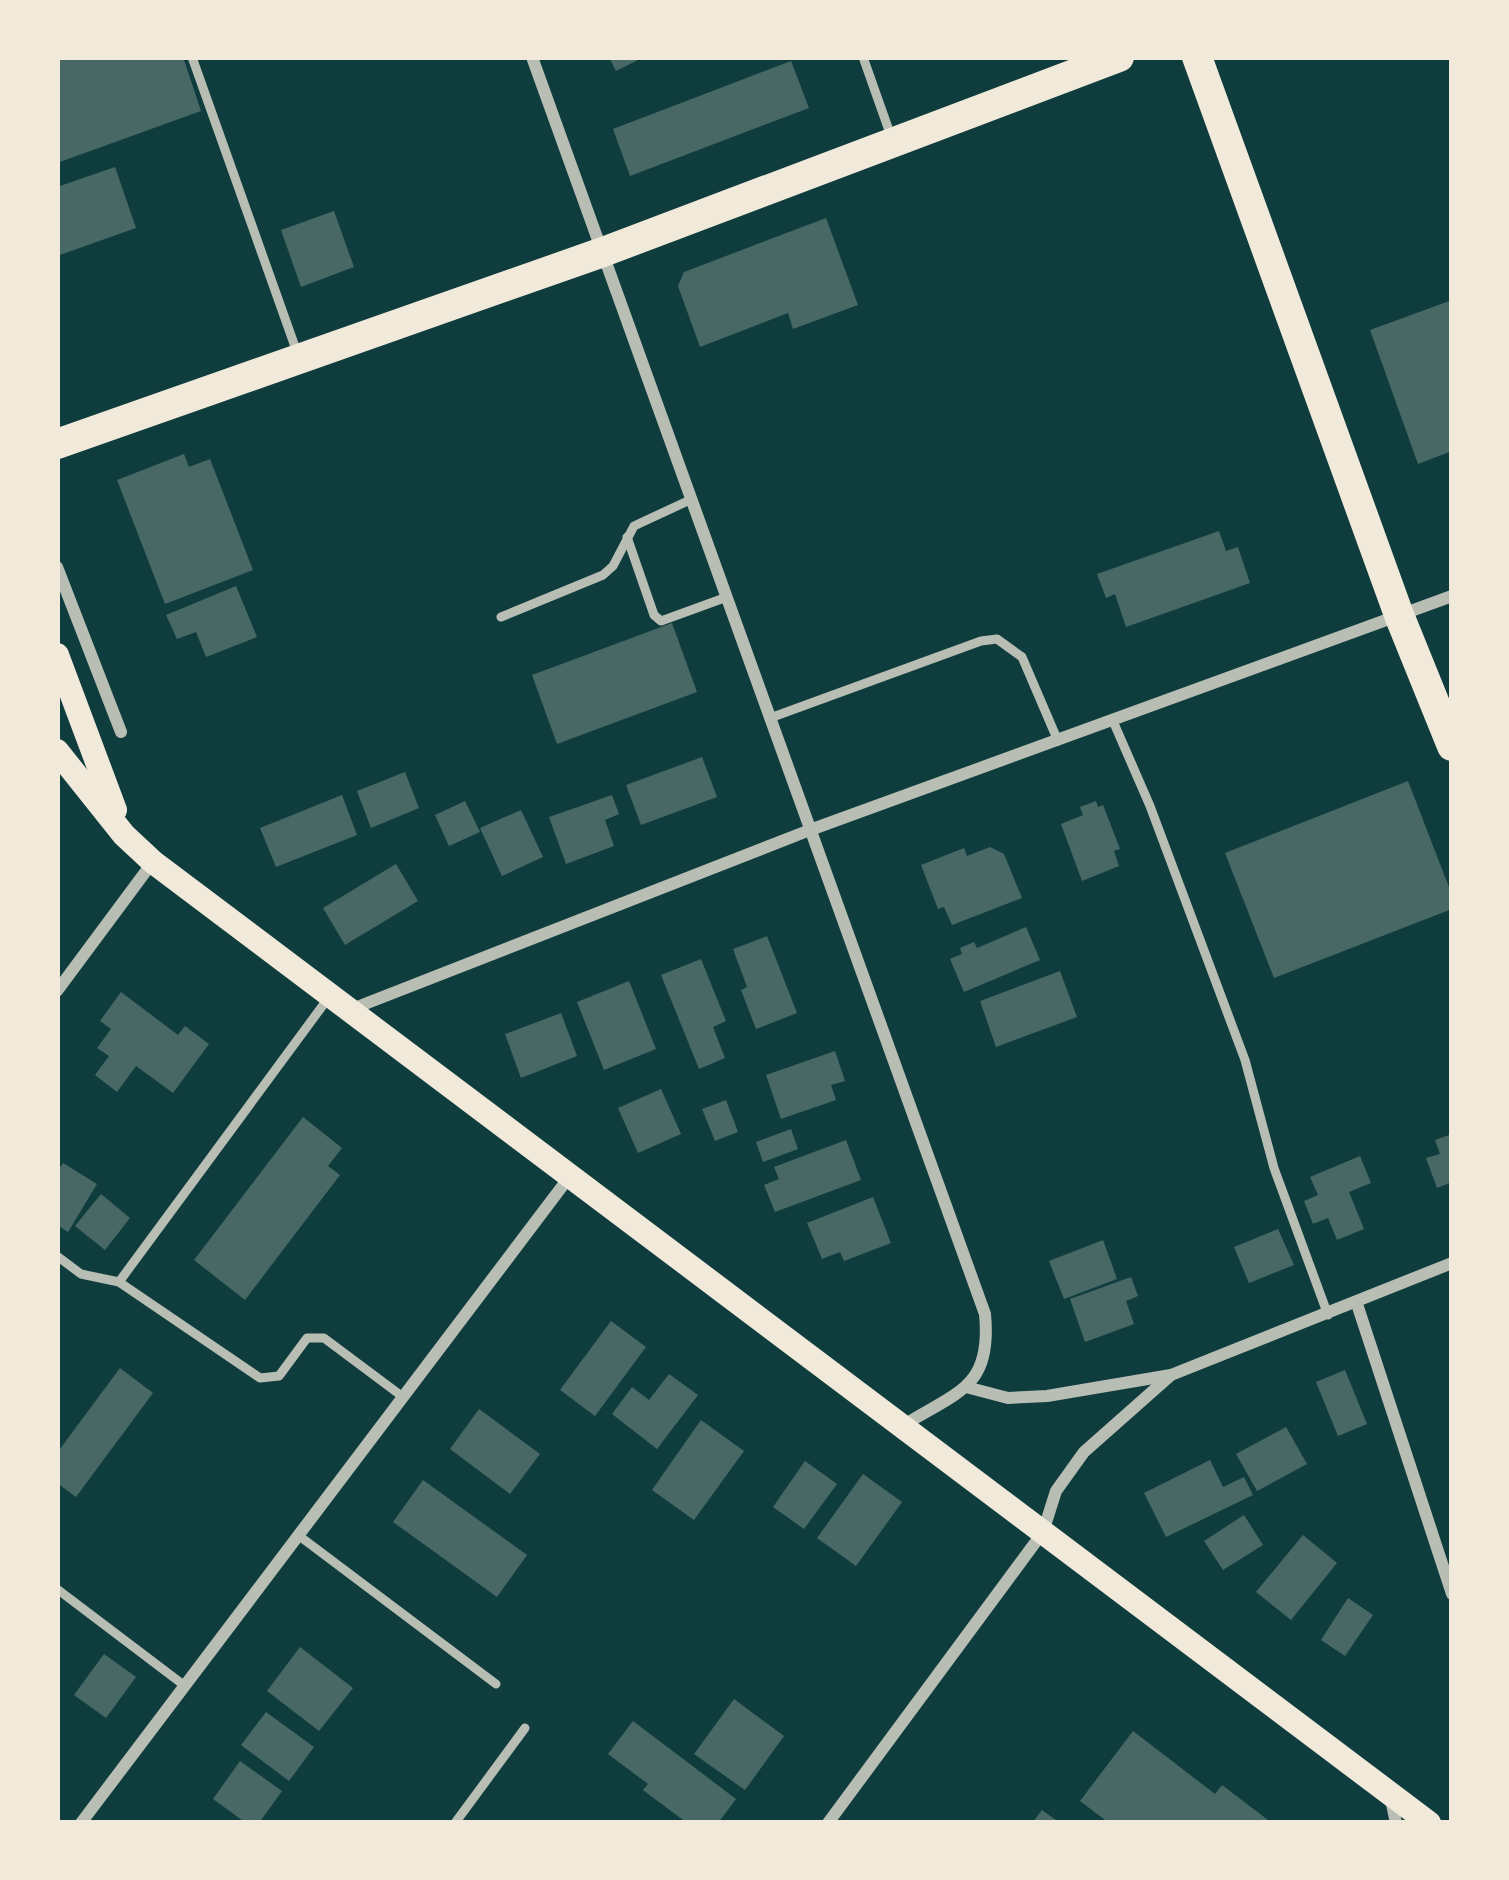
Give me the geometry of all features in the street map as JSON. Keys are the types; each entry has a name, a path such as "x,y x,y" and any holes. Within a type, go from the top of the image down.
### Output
{"main road":[{"path":"57,444 603,252 1119,57"},
{"path":"1196,57 1399,615 1452,746"},
{"path":"57,655 124,835"},
{"path":"57,751 124,835 153,862 1429,1823"}],"street":[{"path":"532,57 985,1314 988,1349 981,1369 966,1387 904,1425"},
{"path":"57,567 121,733"},
{"path":"338,1004 1452,596"},
{"path":"57,991 153,862"},
{"path":"81,1823 570,1177"},
{"path":"966,1387 1008,1398 1047,1396 1172,1376 1452,1263"},
{"path":"1357,1304 1452,1594"},
{"path":"828,1823 1043,1532 1055,1491 1084,1452 1172,1376"},
{"path":"1389,1792 1396,1823"}],"lane":[{"path":"192,57 300,360"},
{"path":"863,57 894,144"},
{"path":"501,617 603,575 644,520 692,499"},
{"path":"627,537 654,615 661,620 727,597"},
{"path":"770,718 997,639 1022,657 1058,741"},
{"path":"1113,721 1150,806 1245,1060 1274,1168 1328,1315"},
{"path":"118,1282 338,1004"},
{"path":"57,1256 81,1274 118,1282 260,1378 278,1376 307,1338 324,1338 403,1397"},
{"path":"298,1535 496,1684"},
{"path":"57,1589 185,1686"},
{"path":"455,1823 525,1728"}],"building":[{"path":"57,57 183,57 201,111 57,163"},
{"path":"609,57 644,57 616,71"},
{"path":"791,61 809,108 630,176 613,129"},
{"path":"115,167 136,228 57,256 57,187"},
{"path":"334,211 354,267 301,287 281,230"},
{"path":"826,218 858,305 793,329 788,313 700,347 678,286 684,272"},
{"path":"1452,300 1452,451 1418,464 1370,330"},
{"path":"184,454 189,467 210,459 253,570 165,604 117,480"},
{"path":"1219,531 1226,551 1238,547 1250,583 1126,627 1115,594 1106,598 1097,574"},
{"path":"236,586 257,637 206,657 196,632 177,639 166,615"},
{"path":"672,623 697,692 557,744 532,675"},
{"path":"702,757 717,797 641,825 626,785"},
{"path":"405,772 419,808 371,828 357,791"},
{"path":"1408,781 1452,895 1452,909 1274,978 1225,853"},
{"path":"342,795 357,835 276,867 260,828"},
{"path":"612,795 619,814 605,820 614,846 566,864 549,817"},
{"path":"465,801 480,832 449,846 435,815"},
{"path":"1096,801 1098,807 1103,805 1120,849 1114,851 1119,866 1082,881 1061,824 1083,815 1080,807"},
{"path":"521,810 543,857 502,876 480,828"},
{"path":"990,847 1004,854 1022,898 952,925 944,907 938,909 921,865 964,848 967,856"},
{"path":"396,864 418,901 345,945 323,908"},
{"path":"1026,927 1040,960 964,992 950,959 962,954 960,948 974,942 977,948"},
{"path":"767,936 797,1013 756,1029 741,990 747,987 733,949"},
{"path":"701,959 726,1021 713,1027 725,1058 699,1069 661,975"},
{"path":"1060,971 1077,1017 996,1047 980,1001"},
{"path":"629,981 656,1049 604,1070 577,1002"},
{"path":"121,992 178,1035 185,1026 209,1044 173,1093 136,1066 117,1092 95,1075 109,1056 97,1048 111,1029 100,1021"},
{"path":"561,1013 577,1056 521,1078 505,1034"},
{"path":"835,1051 845,1081 831,1085 836,1100 781,1119 766,1075"},
{"path":"661,1089 681,1134 638,1153 618,1108"},
{"path":"726,1100 738,1132 715,1141 702,1109"},
{"path":"303,1117 342,1148 328,1166 340,1175 245,1300 194,1260"},
{"path":"791,1129 798,1149 763,1162 756,1142"},
{"path":"1452,1134 1452,1182 1437,1188 1426,1158 1440,1154 1435,1140"},
{"path":"846,1140 861,1180 775,1212 764,1185 779,1179 774,1167"},
{"path":"1360,1156 1371,1183 1349,1192 1364,1229 1337,1240 1328,1218 1313,1224 1304,1201 1318,1195 1310,1177"},
{"path":"63,1163 97,1184 68,1232 57,1225 57,1172"},
{"path":"101,1194 130,1218 105,1250 75,1226"},
{"path":"873,1197 891,1243 844,1261 840,1252 822,1259 807,1223"},
{"path":"1278,1229 1294,1265 1249,1283 1234,1247"},
{"path":"1103,1240 1117,1279 1064,1299 1049,1261"},
{"path":"1131,1277 1138,1296 1126,1301 1134,1324 1085,1342 1070,1299"},
{"path":"611,1321 646,1347 595,1416 560,1390"},
{"path":"120,1368 153,1393 76,1497 57,1483 57,1453"},
{"path":"1345,1370 1367,1424 1338,1436 1316,1382"},
{"path":"669,1374 698,1395 657,1449 612,1414 632,1387 649,1400"},
{"path":"479,1409 540,1454 510,1494 450,1449"},
{"path":"701,1420 744,1451 694,1520 652,1490"},
{"path":"1286,1427 1307,1464 1257,1491 1236,1454"},
{"path":"1210,1460 1223,1487 1244,1477 1253,1495 1166,1537 1144,1493"},
{"path":"805,1461 837,1484 804,1529 773,1507"},
{"path":"863,1474 902,1502 856,1566 817,1538"},
{"path":"423,1480 527,1555 497,1597 393,1522"},
{"path":"1244,1515 1263,1545 1223,1570 1204,1541"},
{"path":"1303,1535 1337,1563 1291,1620 1256,1592"},
{"path":"1348,1598 1373,1615 1345,1656 1321,1640"},
{"path":"300,1647 353,1688 319,1731 267,1691"},
{"path":"104,1654 136,1677 106,1718 74,1695"},
{"path":"734,1699 784,1736 745,1790 694,1754"},
{"path":"266,1712 314,1747 289,1781 241,1745"},
{"path":"633,1721 736,1799 718,1823 687,1823 643,1790 648,1784 608,1754"},
{"path":"1133,1731 1215,1794 1222,1785 1272,1823 1109,1823 1080,1801"},
{"path":"240,1761 282,1791 259,1823 246,1823 213,1799"},
{"path":"1042,1810 1060,1823 1032,1823"}]}
